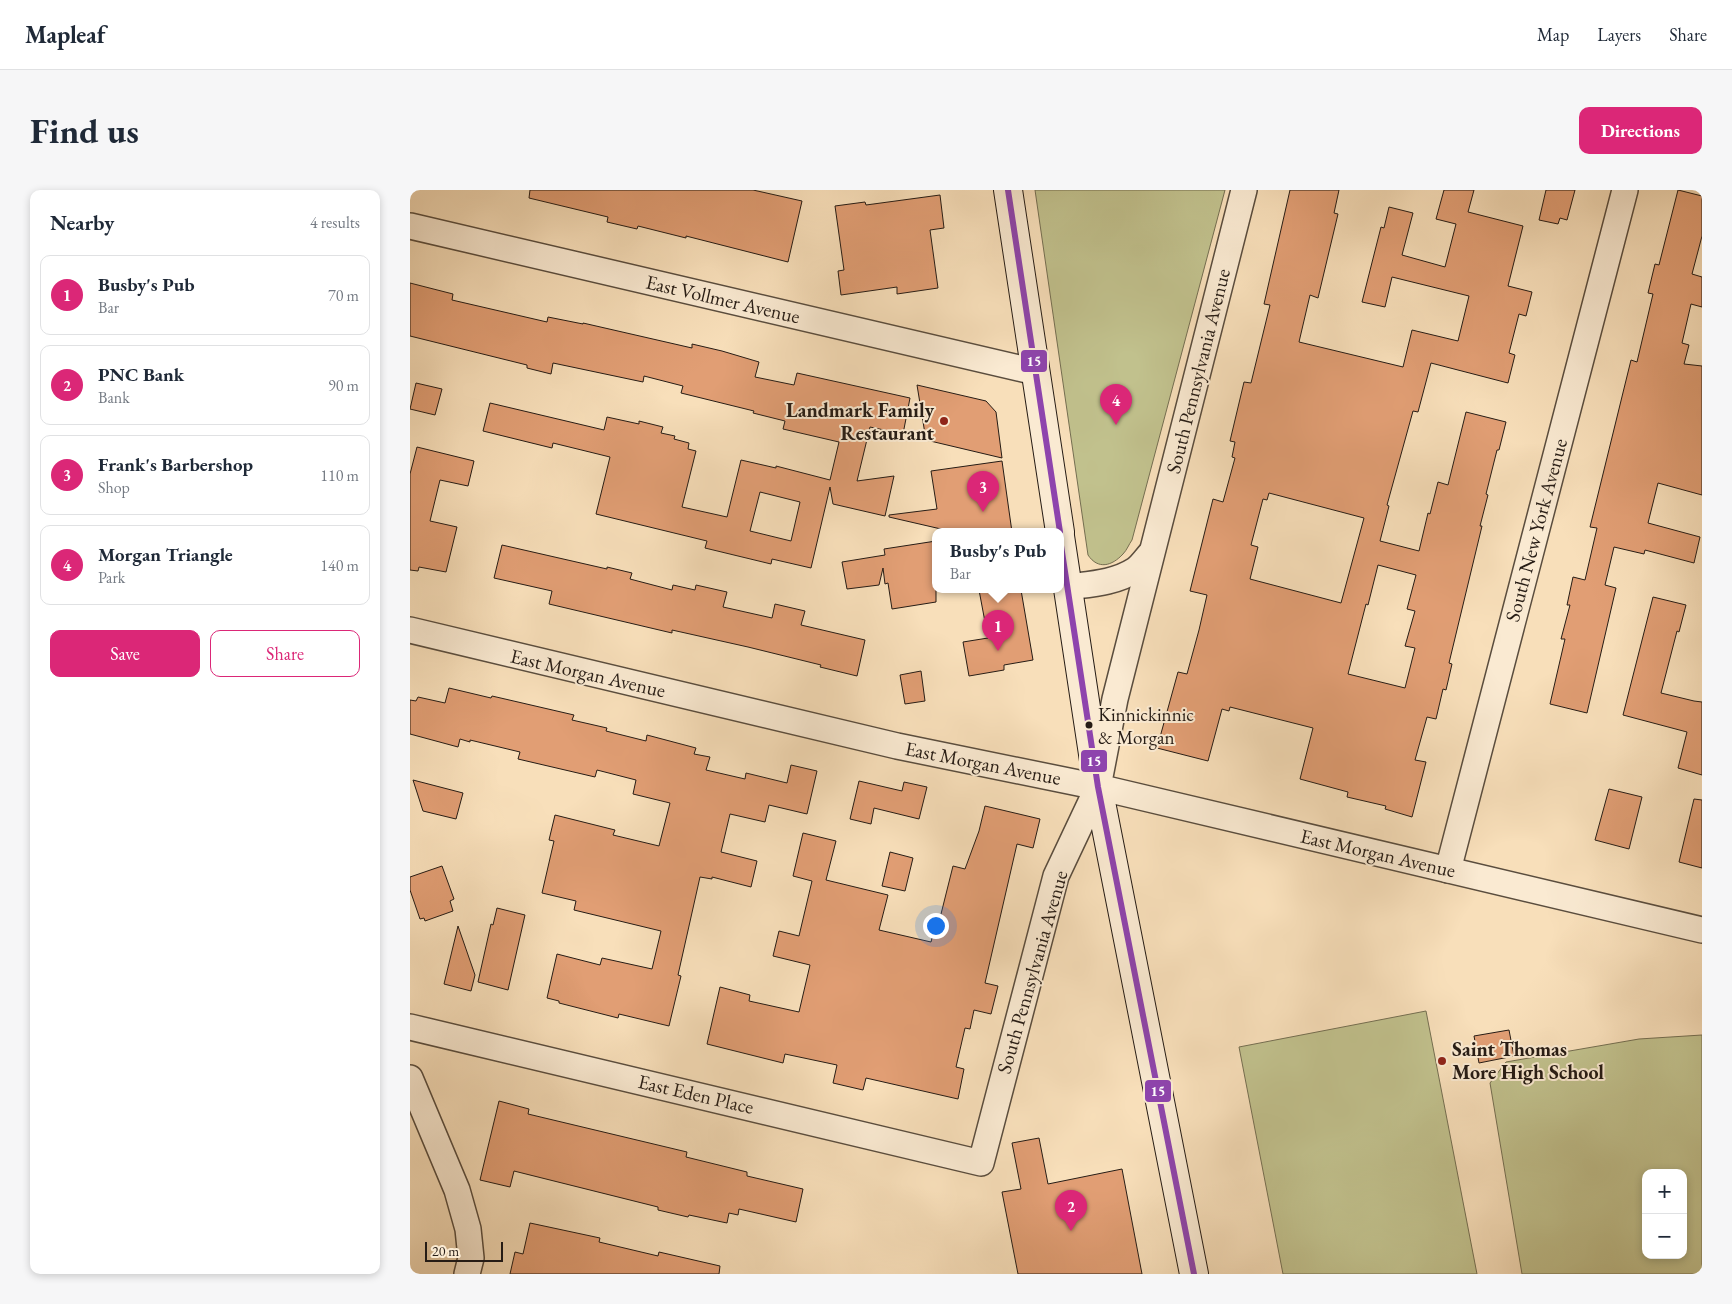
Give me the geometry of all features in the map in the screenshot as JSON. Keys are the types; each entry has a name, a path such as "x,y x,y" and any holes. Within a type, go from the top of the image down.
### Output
{"main road":[{"path":"1008,190 1059,528"},
{"path":"1064,560 1098,786 1194,1274"}],"street":[{"name":"South Pennsylvania Avenue","path":"981,1163 1056,876 1098,786 1115,699 1244,190"},
{"name":"South New York Avenue","path":"1448,870 1625,190"},
{"name":"East Vollmer Avenue","path":"410,226 1036,372"},
{"path":"1068,587 1106,582 1123,576 1136,569 1152,553"},
{"name":"East Morgan Avenue","path":"410,630 897,746 1098,786 1702,930"},
{"name":"East Eden Place","path":"410,1027 981,1163"},
{"path":"410,1078 457,1190 468,1230 471,1258 467,1274"}],"green space":[{"path":"1035,190 1225,190 1132,540 1119,558 1105,565 1096,563 1088,555"},
{"path":"1426,1011 1477,1274 1283,1274 1239,1047"},
{"path":"1702,1035 1702,1274 1522,1274 1490,1083 1506,1062 1639,1039"}],"building":[{"path":"530,190 753,190 802,201 788,262 686,236 686,238 638,226 637,229 607,222 608,217 529,198"},
{"path":"1290,190 1339,190 1334,213 1338,214 1318,298 1310,295 1299,342 1403,367 1412,330 1458,341 1469,296 1392,277 1385,307 1362,302 1381,227 1384,228 1389,207 1413,213 1402,255 1445,267 1456,224 1436,219 1444,190 1474,190 1468,212 1523,226 1508,286 1532,292 1526,316 1519,314 1509,353 1515,355 1508,383 1431,363 1418,412 1413,411 1387,505 1389,506 1380,541 1419,551 1438,482 1448,485 1466,412 1506,422 1486,494 1488,495 1480,526 1482,526 1449,663 1452,664 1446,690 1443,689 1436,719 1427,717 1415,760 1426,762 1412,817 1385,809 1386,806 1347,797 1348,792 1300,779 1313,728 1230,707 1229,711 1222,709 1208,761 1157,748 1178,672 1187,674 1199,630 1207,595 1190,591 1213,499 1223,502 1235,458 1232,457 1235,442 1230,441 1244,382 1251,383 1270,305 1264,304","holes":["1269,493 1364,518 1341,603 1250,579 1258,547 1251,545 1263,499 1267,500","1378,565 1416,575 1407,609 1415,611 1405,646 1415,648 1405,688 1348,674"]},
{"path":"1546,190 1575,190 1567,220 1560,218 1558,224 1539,220"},
{"path":"1678,190 1702,196 1702,236 1692,274 1702,277 1702,307 1691,304 1682,343 1689,345 1684,364 1702,366 1702,495 1658,483 1648,523 1700,537 1694,563 1645,550 1644,554 1614,547 1605,585 1616,588 1587,713 1550,704 1565,639 1561,639 1570,605 1567,605 1573,577 1585,580 1597,528 1590,527 1631,360 1637,362 1653,294 1648,293 1655,264 1659,265"},
{"path":"940,195 944,228 930,230 938,288 897,294 897,287 841,295 838,271 844,270 835,206 865,202 866,205"},
{"path":"410,283 453,294 452,300 547,322 548,317 583,323 692,348 692,344 722,351 759,362 755,377 794,385 797,373 910,398 903,434 870,427 857,481 894,476 885,516 833,504 830,487 811,568 772,559 771,564 705,548 707,541 596,514 610,457 553,443 552,448 483,431 490,403 604,430 607,417 639,424 639,421 663,427 661,433 675,436 674,439 689,443 688,449 696,451 682,507 727,517 741,460 776,468 776,466 830,480 839,442 783,429 785,421 753,413 754,411 681,393 683,386 644,376 643,382 553,363 551,374 527,368 527,365 410,336","holes":["760,492 800,502 791,541 750,531"]},
{"path":"416,383 442,389 435,415 410,409"},
{"name":"Landmark Family Restaurant","path":"917,385 986,401 996,412 1002,458 926,440"},
{"path":"417,447 474,461 468,486 440,480 430,521 457,527 446,572 419,567 418,571 410,570 410,474"},
{"path":"1002,461 1011,528 937,528 889,517 889,515 937,509 931,471"},
{"path":"932,542 932,593 936,593 936,602 892,609 888,583 885,584 883,568 879,585 847,589 842,562 885,555 884,549"},
{"path":"502,545 632,573 630,579 672,590 673,585 695,590 696,585 727,592 723,607 772,618 775,604 805,611 801,625 865,640 857,676 748,647 672,630 672,633 549,604 552,591 494,578"},
{"path":"980,593 1022,593 1033,660 1004,665 1004,670 969,676 963,642 988,638"},
{"path":"1653,597 1686,605 1679,632 1677,631 1661,693 1702,702 1702,775 1678,768 1687,732 1623,715"},
{"path":"921,671 925,701 905,704 900,675"},
{"path":"449,688 574,715 572,720 607,728 606,731 646,741 647,735 696,748 694,754 710,757 706,770 745,779 746,773 787,783 791,765 817,771 807,814 769,805 765,822 730,814 721,852 757,861 751,887 712,877 712,879 700,877 678,975 681,976 669,1026 619,1014 618,1018 559,1003 559,1001 547,998 557,954 600,965 602,958 652,969 661,931 574,910 576,901 542,893 554,841 549,840 555,815 615,830 613,835 659,846 670,803 633,794 636,780 597,770 595,777 518,759 520,752 470,740 470,742 460,739 458,747 410,734 410,700 416,701 418,697 445,703"},
{"path":"413,780 463,793 456,819 423,811"},
{"path":"859,781 902,791 904,782 927,787 919,819 874,808 871,824 850,819"},
{"path":"1609,789 1642,797 1629,849 1595,840"},
{"path":"1694,799 1702,800 1702,868 1679,862"},
{"path":"985,806 1040,819 1033,848 1017,844 985,983 998,986 991,1014 974,1010 970,1029 965,1028 956,1067 964,1069 958,1099 866,1078 863,1090 833,1083 837,1065 785,1054 783,1063 707,1044 720,987 750,995 749,1001 799,1012 810,965 773,956 779,931 799,936 812,881 793,876 803,833 836,841 826,880 888,895 879,930 931,942 936,922 939,922 953,866 965,869 979,831"},
{"path":"890,852 913,858 905,891 882,886"},
{"path":"442,866 454,899 450,901 453,911 425,921 424,918 420,919 410,890 410,877"},
{"path":"497,908 525,915 508,990 478,982 491,924 493,925"},
{"path":"458,926 475,975 471,991 444,984"},
{"path":"1509,1030 1514,1056 1479,1063 1474,1036"},
{"path":"499,1101 529,1109 528,1114 687,1152 686,1157 747,1172 747,1176 803,1189 796,1222 739,1209 738,1215 729,1213 727,1223 689,1215 688,1217 658,1210 658,1207 514,1171 510,1187 480,1180"},
{"path":"1039,1138 1048,1184 1122,1169 1142,1274 1018,1274 1002,1192 1021,1189 1012,1143"},
{"path":"530,1223 600,1238 599,1242 658,1256 659,1252 720,1266 719,1274 510,1274 515,1252 523,1254"}],"transit line":[{"name":"15","path":"1008,190 1059,528"},
{"name":"15","path":"1064,565 1098,787 1194,1274"}],"place":[{"name":"Landmark Family Restaurant","path":"944,421"},
{"name":"Morgan Triangle","path":"1116,425"},
{"name":"Frank's Barbershop","path":"983,512"},
{"name":"Busby's Pub","path":"998,651"},
{"name":"Kinnickinnic & Morgan","path":"1089,725"},
{"name":"Saint Thomas More High School","path":"1442,1061"},
{"name":"PNC Bank","path":"1071,1231"}]}
